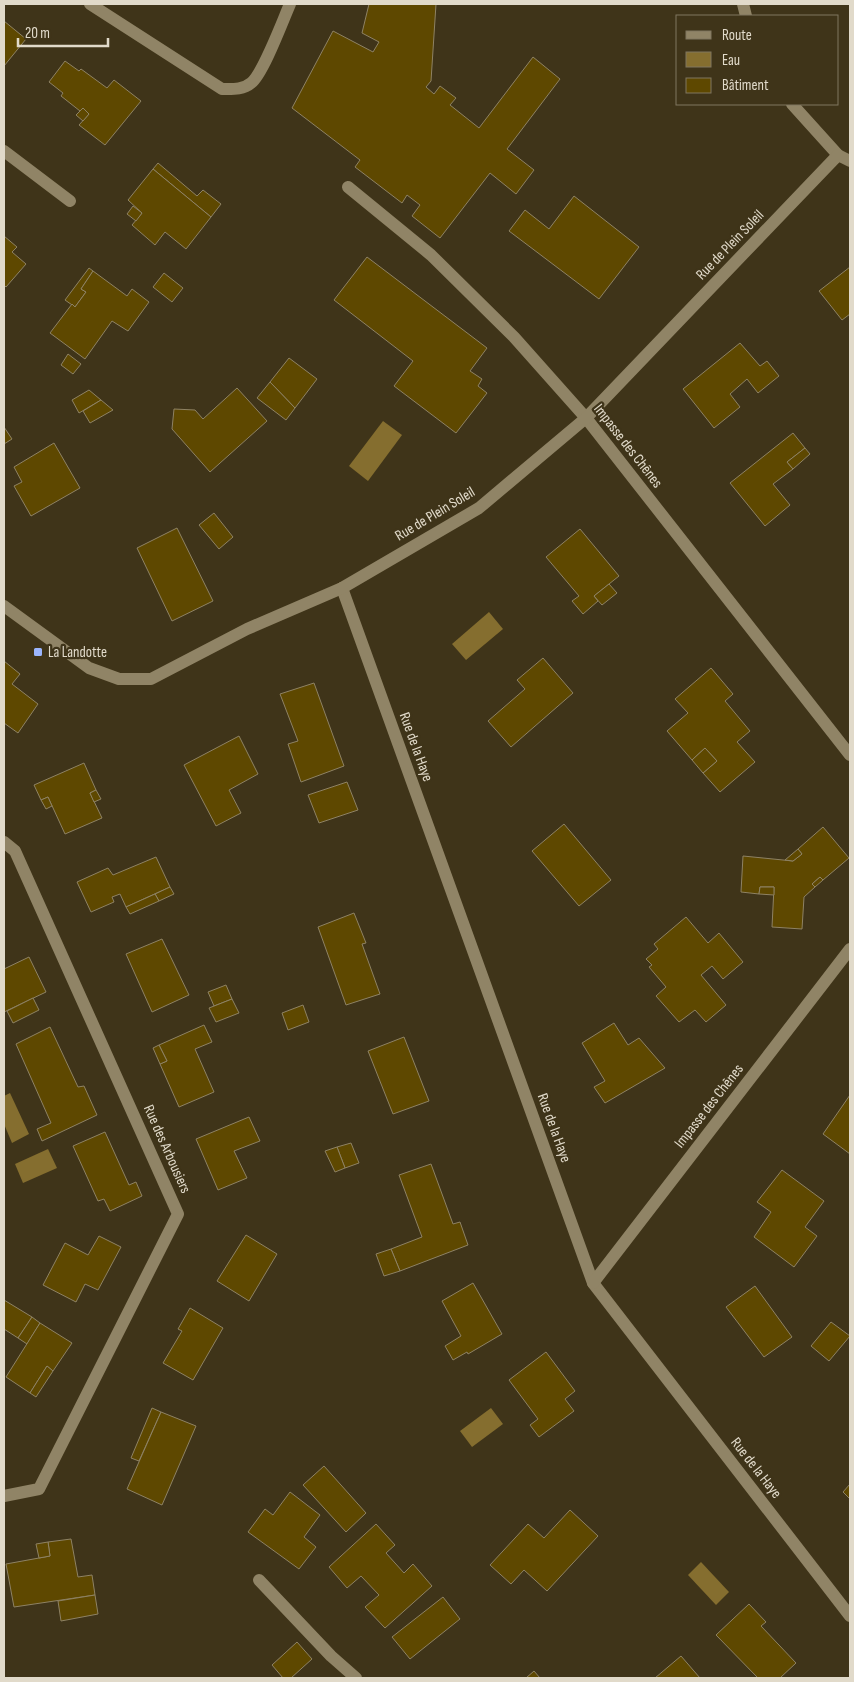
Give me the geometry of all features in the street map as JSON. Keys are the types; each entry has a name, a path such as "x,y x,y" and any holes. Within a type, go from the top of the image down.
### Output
{"street":[{"path":"90,4 222,89 238,90 251,84 260,72 290,4"},
{"path":"793,105 838,155 850,161"},
{"path":"4,151 70,201"},
{"name":"Rue de Plein Soleil","path":"4,606 89,668 120,679 151,679 247,629 342,588 479,508 586,418 838,155"},
{"name":"Impasse des Chênes","path":"348,187 431,255 514,337 586,418 850,755"},
{"name":"Rue de la Haye","path":"342,588 593,1283 850,1616"},
{"name":"Rue des Arbousiers","path":"4,842 15,851 178,1214 39,1489 4,1496"},
{"name":"Impasse des Chênes","path":"593,1283 850,950"},
{"path":"260,1580 331,1656 356,1678"}],"water":[{"path":"383,421 402,435 368,481 349,466"},
{"path":"489,612 503,629 466,660 452,644"},
{"path":"10,1093 29,1134 12,1143 4,1124 4,1096"},
{"path":"48,1149 57,1168 23,1183 15,1164"},
{"path":"491,1408 503,1424 472,1447 460,1431"},
{"path":"701,1562 729,1592 716,1605 688,1575"}],"building":[{"path":"369,4 436,4 431,81 426,87 434,94 440,86 456,98 450,105 479,128 533,57 560,79 507,149 534,170 516,194 490,173 440,238 412,216 420,205 407,195 402,203 355,167 360,160 292,108 333,31 373,52 379,42 362,33"},
{"path":"4,21 26,39 4,66"},
{"path":"65,61 79,71 81,69 107,88 114,80 141,101 105,145 79,125 89,114 83,108 80,111 61,96 63,93 49,82"},
{"path":"83,108 89,114 83,121 76,115"},
{"path":"158,163 197,196 203,190 221,204 211,217 153,169"},
{"path":"153,169 211,217 186,249 165,232 155,245 132,225 142,213 128,200"},
{"path":"574,196 639,247 599,299 509,231 525,210 549,229"},
{"path":"133,206 142,213 136,221 127,214"},
{"path":"4,236 17,247 12,252 26,264 6,287 4,285"},
{"path":"367,257 487,348 470,371 482,379 478,386 487,393 456,433 394,386 413,361 334,300"},
{"path":"850,267 850,314 842,320 819,291"},
{"path":"89,268 93,271 81,289 86,292 75,307 65,300"},
{"path":"93,271 127,296 132,289 149,302 128,331 112,321 85,359 50,333 72,304 75,307 86,292 81,289"},
{"path":"164,273 183,288 172,302 153,287"},
{"path":"740,343 760,366 767,361 779,376 758,393 747,379 730,394 740,407 714,428 683,389"},
{"path":"68,354 81,364 73,374 61,365"},
{"path":"289,358 317,379 295,408 270,382"},
{"path":"270,382 295,408 286,420 257,398"},
{"path":"237,388 267,421 210,472 172,429 174,409 195,410 203,419"},
{"path":"89,390 101,400 79,413 72,400"},
{"path":"101,400 113,410 90,423 83,411"},
{"path":"4,427 12,439 4,444"},
{"path":"793,433 805,448 787,462 793,469 773,484 790,505 765,526 730,483"},
{"path":"54,443 80,488 31,516 14,486 22,482 14,467"},
{"path":"805,448 810,454 793,469 787,462"},
{"path":"214,513 233,537 219,549 199,525"},
{"path":"177,528 213,601 172,621 137,548"},
{"path":"580,529 619,576 594,596 598,601 583,614 572,601 579,596 546,557"},
{"path":"609,584 617,593 602,605 594,596"},
{"path":"543,658 573,693 511,747 488,721 525,689 517,680"},
{"path":"4,661 20,674 12,684 38,704 18,733 4,723"},
{"path":"711,668 733,694 725,701 750,731 737,742 755,762 720,792 703,773 717,761 705,748 692,760 667,731 688,713 675,699"},
{"path":"314,683 344,766 301,782 288,744 298,741 280,694"},
{"path":"239,736 258,774 229,790 241,813 216,826 184,765"},
{"path":"705,748 717,761 703,773 692,760"},
{"path":"84,763 96,790 90,793 102,818 65,834 48,797 41,800 34,785"},
{"path":"347,782 358,810 319,823 308,795"},
{"path":"96,790 101,799 94,802 90,793"},
{"path":"48,797 52,806 46,809 41,800"},
{"path":"564,824 611,880 579,906 532,851"},
{"path":"823,827 849,858 823,880 820,877 812,884 815,887 804,897 802,929 772,927 774,887 760,887 759,894 741,892 743,856 793,861 802,854 798,849"},
{"path":"798,849 802,854 793,861 785,860"},
{"path":"156,857 170,887 126,907 120,894 112,897 114,902 91,912 77,882 108,868 113,875"},
{"path":"820,877 823,880 815,887 812,884"},
{"path":"170,887 174,894 159,901 155,894"},
{"path":"760,887 774,887 774,895 759,894"},
{"path":"155,894 159,901 130,914 126,907"},
{"path":"354,913 366,943 362,944 380,994 346,1005 318,927"},
{"path":"686,917 708,943 719,933 743,962 723,979 712,966 701,975 726,1005 706,1022 695,1010 679,1022 656,996 666,987 649,967 652,965 646,959 658,949 654,944"},
{"path":"162,939 189,995 152,1012 126,954"},
{"path":"29,957 46,992 4,1012 4,969"},
{"path":"226,985 232,999 214,1006 208,992"},
{"path":"33,998 39,1010 13,1023 7,1011"},
{"path":"232,999 239,1013 216,1022 209,1008"},
{"path":"303,1005 309,1022 288,1030 282,1013"},
{"path":"614,1023 628,1045 639,1038 665,1068 605,1103 594,1087 605,1081 582,1043"},
{"path":"204,1025 212,1042 195,1049 214,1092 179,1107 160,1064 167,1061 159,1045"},
{"path":"50,1027 78,1087 84,1086 97,1115 42,1141 37,1129 51,1123 16,1044"},
{"path":"404,1037 429,1101 393,1114 368,1051"},
{"path":"159,1045 167,1061 160,1064 153,1048"},
{"path":"850,1095 850,1154 823,1134"},
{"path":"249,1117 260,1141 234,1151 247,1178 218,1190 196,1139"},
{"path":"105,1132 129,1185 136,1182 142,1196 110,1211 104,1199 98,1201 73,1146"},
{"path":"351,1143 359,1163 345,1168 337,1147"},
{"path":"337,1147 345,1168 335,1172 325,1151"},
{"path":"431,1164 453,1224 460,1222 468,1245 400,1271 391,1249 422,1237 399,1175"},
{"path":"782,1170 824,1201 805,1227 817,1236 794,1267 754,1237 771,1212 757,1202"},
{"path":"246,1235 277,1254 249,1301 217,1281"},
{"path":"99,1236 121,1247 98,1290 85,1284 76,1302 43,1285 65,1243 88,1255"},
{"path":"391,1249 400,1271 384,1276 376,1254"},
{"path":"473,1283 502,1334 468,1354 467,1352 453,1360 445,1346 461,1336 442,1301"},
{"path":"755,1286 792,1337 764,1357 726,1307"},
{"path":"4,1300 32,1317 18,1338 4,1329"},
{"path":"190,1308 223,1328 193,1380 163,1363 182,1331 178,1329"},
{"path":"32,1317 40,1323 27,1344 18,1338"},
{"path":"831,1322 850,1336 829,1361 811,1346"},
{"path":"40,1323 72,1343 53,1371 47,1366 30,1393 6,1377"},
{"path":"546,1352 575,1391 565,1399 574,1411 539,1437 530,1425 538,1419 509,1380"},
{"path":"47,1366 53,1371 36,1397 30,1393"},
{"path":"152,1408 161,1412 139,1461 131,1458"},
{"path":"161,1412 196,1426 162,1505 127,1489"},
{"path":"324,1466 366,1513 346,1532 303,1485"},
{"path":"850,1484 850,1499 843,1492"},
{"path":"290,1492 320,1515 304,1537 316,1547 299,1569 248,1532 265,1509 273,1515"},
{"path":"570,1510 598,1536 547,1591 524,1570 511,1584 490,1565 528,1524 544,1538"},
{"path":"376,1524 395,1545 386,1553 404,1573 413,1564 432,1586 385,1628 365,1607 379,1595 361,1576 347,1588 329,1567"},
{"path":"71,1539 78,1577 92,1575 95,1595 14,1607 6,1564 50,1556 48,1542"},
{"path":"48,1542 50,1556 39,1558 36,1544"},
{"path":"95,1595 98,1614 61,1621 58,1601"},
{"path":"443,1597 460,1619 410,1659 392,1637"},
{"path":"749,1604 766,1622 761,1626 796,1663 780,1678 758,1678 716,1635"},
{"path":"297,1642 312,1659 291,1678 283,1678 272,1665"},
{"path":"681,1656 700,1678 655,1678"},
{"path":"534,1671 540,1678 526,1678"}],"place":[{"name":"La Landotte","path":"38,652"}]}
